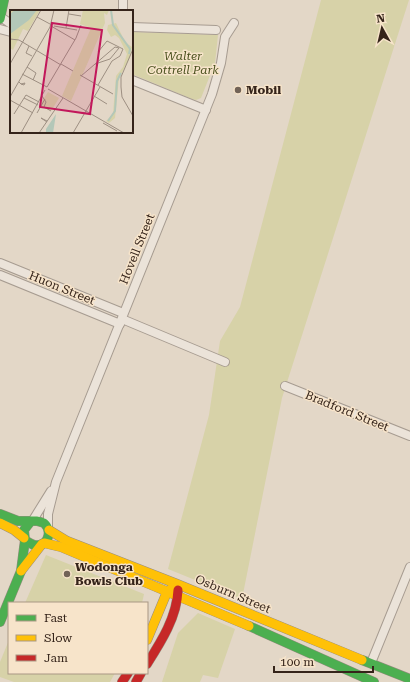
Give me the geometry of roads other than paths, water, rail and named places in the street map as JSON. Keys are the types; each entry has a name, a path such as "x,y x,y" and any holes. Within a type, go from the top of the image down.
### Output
{"street":[{"path":"4,0 0,18 10,23"},
{"name":"Hovell Street","path":"48,529 49,510 56,482 206,110 220,68 225,37 234,23"},
{"path":"133,26 216,30"},
{"path":"0,29 10,32"},
{"path":"133,80 206,110"},
{"path":"0,275 2,264"},
{"name":"Huon Street","path":"2,264 78,295 122,319 225,362"},
{"name":"Huon Street","path":"0,275 74,306 122,319"},
{"path":"57,299 61,288"},
{"path":"74,306 78,295"},
{"name":"Bradford Street","path":"285,386 410,436"},
{"name":"Hovell Street","path":"32,521 56,482"},
{"path":"0,514 21,521 43,522 48,529 49,536 21,571"},
{"path":"8,602 21,571 25,539 24,528 32,521"},
{"path":"0,523 14,530 33,545 43,544"},
{"name":"Osburn Street","path":"48,529 62,539 410,679"},
{"name":"Osburn Street","path":"43,544 61,547 238,621 363,680 374,682"},
{"path":"363,680 410,567"},
{"path":"148,638 168,592 177,584"},
{"path":"148,662 168,626 176,606 179,597 177,584"},
{"path":"0,622 8,603"}],"place":[{"name":"Mobil","path":"238,90"},
{"name":"Wodonga Bowls Club","path":"67,574"}],"park label":[{"name":"Walter Cottrell Park","path":"183,63"}]}
